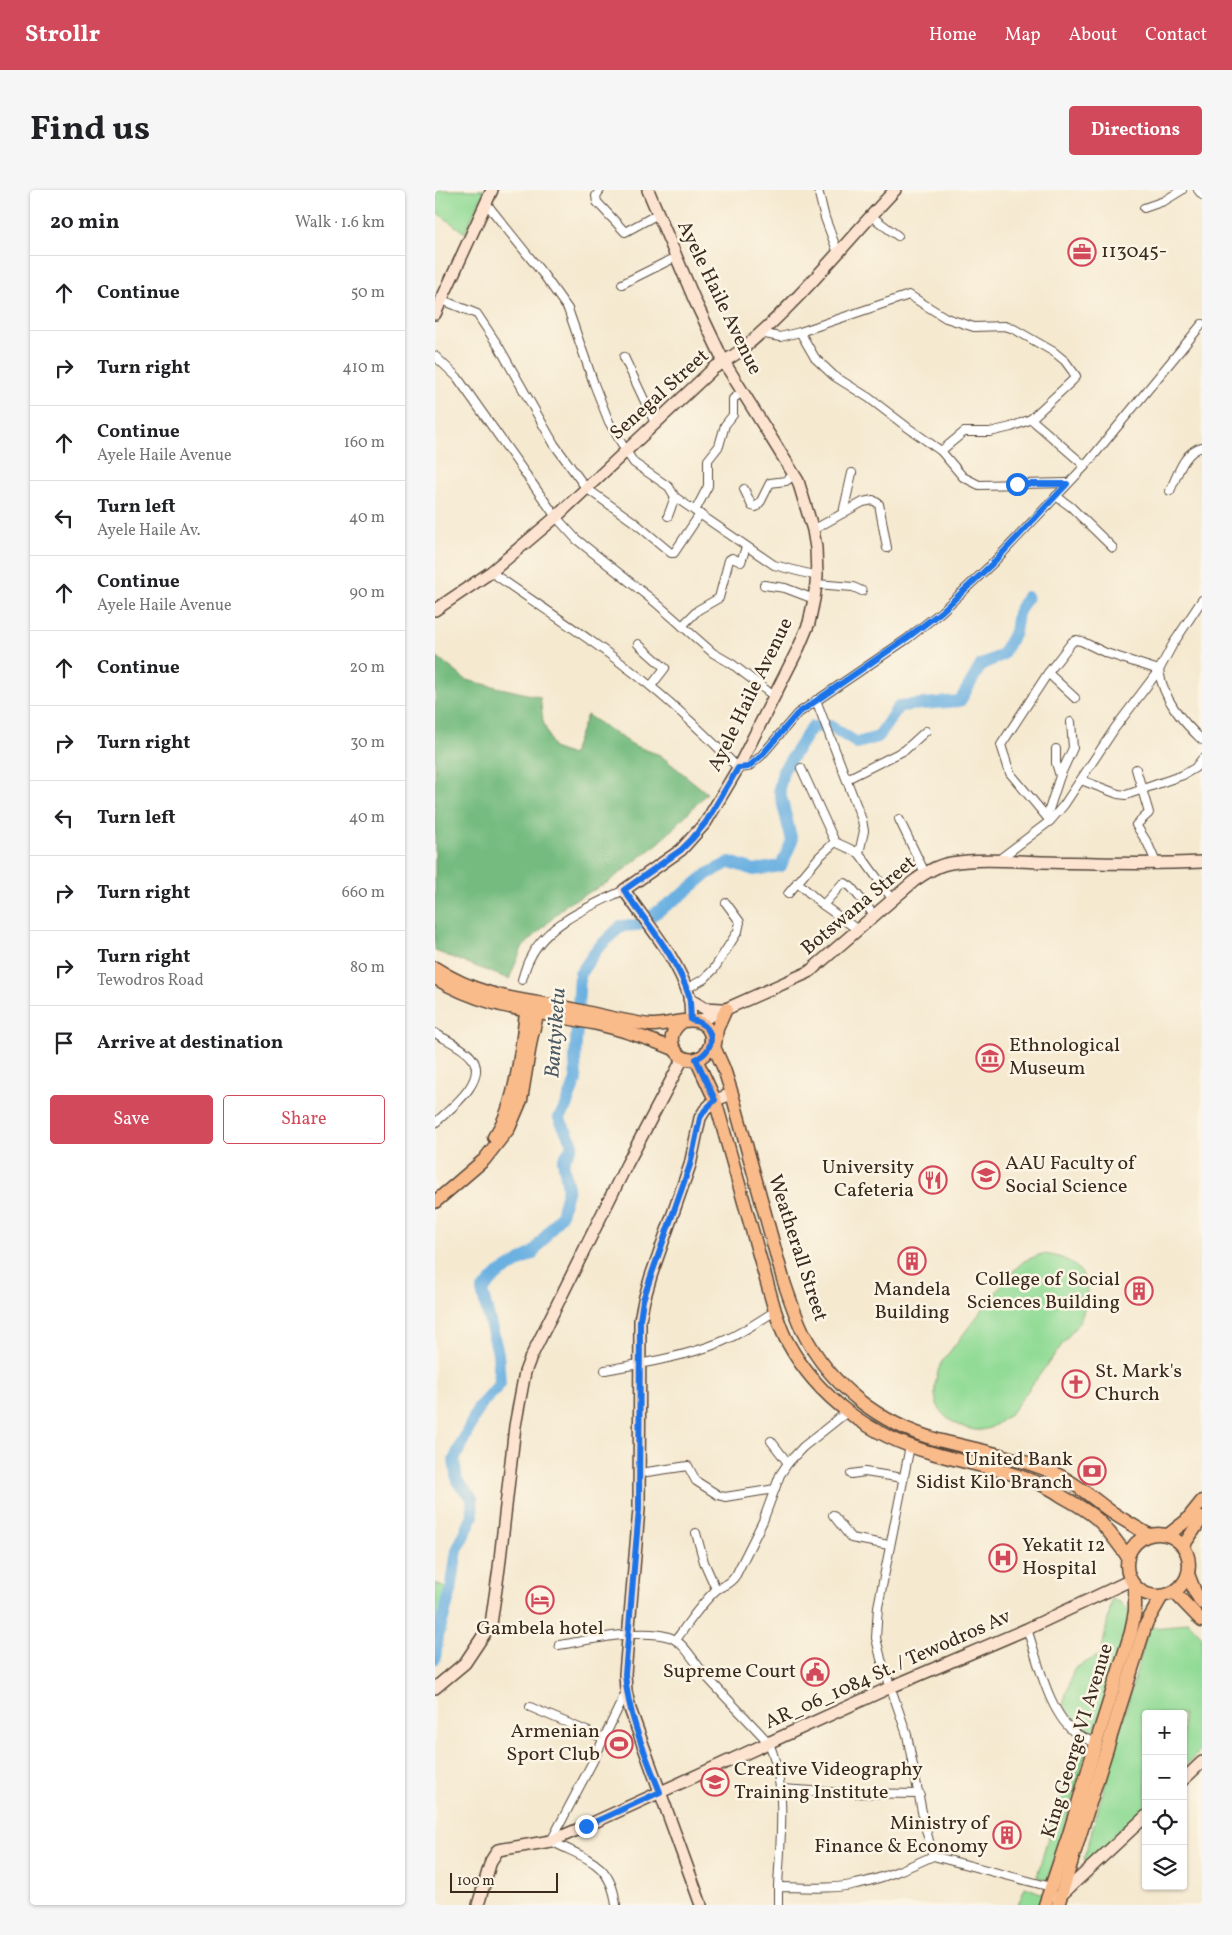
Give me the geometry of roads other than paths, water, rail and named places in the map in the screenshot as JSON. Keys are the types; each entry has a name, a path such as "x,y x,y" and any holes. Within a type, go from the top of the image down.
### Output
{"main road":[{"path":"435,314 492,190"},
{"name":"Ayele Haile Avenue","path":"624,890 681,850 706,822 738,768 799,647 809,622 815,599 816,580 816,548 801,487 795,474 724,362 648,190"},
{"name":"Senegal Street","path":"435,610 491,572 556,517 714,368 740,351 760,333 795,301 895,190"},
{"name":"Botswana Street","path":"691,1021 726,1009 809,972 925,873 950,863 997,861 1157,865 1202,862"},
{"path":"624,890 669,954 688,994 691,1021"},
{"path":"435,968 474,988 533,1008 557,1013 662,1026 691,1021 708,1029 713,1044"},
{"path":"435,978 455,990 503,1006 533,1008"},
{"path":"598,1019 645,1037 684,1056 707,1052 713,1044 726,1009 704,1008 688,994"},
{"path":"435,1202 484,1160 509,1128 521,1100 526,1042 515,1018 503,1006"},
{"path":"435,1191 480,1152 499,1131 515,1084 533,1008"},
{"path":"526,1042 541,1024 557,1013"},
{"path":"691,1021 674,1030 671,1043 684,1056 715,1100 775,1312 783,1335 796,1357 827,1395 847,1412 875,1430 910,1446 1020,1476 1042,1485 1080,1506 1096,1518 1113,1536 1128,1557"},
{"name":"Weatherall Street","path":"713,1044 731,1094 780,1269 793,1307 804,1333 820,1359 835,1378 847,1391 874,1412 908,1430 1049,1470 1069,1480 1110,1511 1149,1535"},
{"path":"435,1688 465,1663 491,1624 515,1426 525,1372 530,1359 627,1164 684,1056"},
{"path":"701,1905 638,1732 626,1691 625,1674 636,1557 640,1473 639,1338 643,1300 663,1238 688,1171 700,1118 715,1100 731,1094"},
{"path":"1042,1485 1049,1470"},
{"path":"1168,1535 1186,1520 1202,1501"},
{"path":"1183,1546 1202,1518"},
{"path":"1158,1533 1168,1535 1183,1546 1189,1559 1188,1574 1183,1584 1168,1594 1152,1596 1143,1592 1133,1583 1127,1569 1128,1557 1132,1547 1139,1540 1158,1533"},
{"path":"1188,1574 1195,1592 1202,1603"},
{"name":"AR_06_1084 St. / Tewodros Av","path":"478,1905 491,1861 498,1850 551,1841 891,1688 1133,1583"},
{"name":"King George VI Avenue","path":"1053,1902 1093,1772 1096,1743 1133,1622 1133,1583"},
{"path":"1168,1594 1202,1620"},
{"name":"King George VI Avenue","path":"1053,1902 1051,1887 1146,1624 1168,1594"},
{"path":"1187,1777 1201,1767"},
{"path":"1053,1902 1142,1820"}],"street":[{"path":"600,190 596,196 597,202 625,232 658,214"},
{"path":"818,190 825,218 838,253"},
{"path":"1144,208 1182,190"},
{"path":"1198,190 1202,195"},
{"path":"486,203 543,274 567,309 609,422 634,463 669,486 675,497 697,513 777,566 816,580 853,587 862,591"},
{"path":"871,216 898,236"},
{"path":"622,284 676,257"},
{"path":"760,333 780,337 800,332 909,295 946,318 974,327 1005,326 1014,329 1054,352 1065,362 1075,376 1031,419 990,432 965,432 941,451"},
{"path":"442,300 477,314 499,347 545,430 586,488 633,522 671,553 674,552 684,539 697,513 707,486 708,460 719,446 725,426 732,417 733,400 743,390"},
{"path":"491,572 651,686 698,728 738,768 748,767 761,756 797,714 907,638 941,612 993,563 1085,466 1202,324"},
{"path":"800,332 815,358 833,376 869,398 941,451 963,477 979,485 1067,484"},
{"path":"435,356 457,377 556,517 576,539 655,602 713,653 732,664 775,697"},
{"path":"624,357 655,423"},
{"path":"1031,419 1085,466"},
{"path":"1170,491 1188,455 1195,448 1202,447"},
{"path":"843,513 852,472"},
{"path":"744,489 752,506 756,507 770,483 786,482 795,474"},
{"path":"1056,496 1113,548"},
{"path":"667,516 675,497"},
{"path":"813,530 867,500 877,502 879,504 887,548"},
{"path":"682,626 698,610 717,601 721,594 729,560 732,558 741,562 746,547"},
{"path":"764,585 785,588 815,599"},
{"path":"997,861 1064,805 1115,728 1159,670 1173,644 1202,600"},
{"path":"1048,819 1010,773 1001,744 1048,673 1072,642 1076,640 1107,653 1159,670"},
{"path":"638,644 665,668 651,686"},
{"path":"1159,670 1162,687 1172,707 1202,740"},
{"path":"1048,673 1075,698"},
{"path":"816,700 862,820 864,831 859,853"},
{"path":"1048,819 1060,776 1073,748 1071,722"},
{"path":"847,779 905,750 926,731"},
{"path":"1056,749 1056,763 1060,776"},
{"path":"1081,780 1118,794 1126,795 1183,775 1195,768 1202,759"},
{"path":"801,768 835,842 859,853 893,900"},
{"path":"1136,769 1149,813 1136,824 1157,865"},
{"path":"899,819 925,873"},
{"path":"788,894 835,842"},
{"path":"797,882 858,930"},
{"path":"823,904 842,884 845,884 851,888 875,916"},
{"path":"522,980 529,959 543,940 563,922 624,890"},
{"path":"688,994 709,974 738,931 740,922 726,903"},
{"path":"435,1033 471,1056 476,1065 476,1074 472,1085 461,1099 435,1123"},
{"path":"605,1370 684,1355 723,1341 775,1312"},
{"path":"676,1640 716,1589 731,1582 736,1575 763,1521 775,1489 788,1463 803,1446 847,1412"},
{"path":"771,1441 788,1463"},
{"path":"910,1446 878,1607 876,1638 907,1735 933,1856"},
{"path":"640,1473 687,1466 696,1481 718,1495 725,1497 775,1489"},
{"path":"851,1474 865,1472 903,1478"},
{"path":"833,1515 851,1538 889,1545"},
{"path":"696,1533 704,1562 716,1589"},
{"path":"1027,1629 1049,1698 1057,1712 1067,1726 1078,1735 1096,1743"},
{"path":"559,1645 628,1635 659,1635 676,1640 705,1675 769,1743 774,1755 781,1789 778,1905"},
{"path":"616,1905 610,1878 604,1870 551,1841 626,1691"},
{"path":"530,1707 603,1738"},
{"path":"781,1789 844,1793 920,1794"},
{"path":"778,1887 820,1888 856,1885 917,1864 933,1856 1051,1887"}],"waterway":[{"name":"Bantyiketu","path":"435,1658 438,1636 451,1591 457,1550 473,1516 472,1498 457,1481 454,1460 479,1407 500,1384 498,1353 482,1291 498,1274 533,1253 561,1215 568,1188 563,1161 573,1144 559,1118 576,1080 575,1060 580,974 597,949 621,926 638,925 683,894 707,874 730,862 754,870 781,866 792,841 779,789 783,771 812,727 830,726 857,743 878,737 899,706 960,701 981,665 1002,655 1015,632 1018,613 1027,597"}],"place":[{"name":"113045-","path":"1082,252"},
{"name":"Ethnological Museum","path":"990,1058"},
{"name":"AAU Faculty of Social Science","path":"986,1175"},
{"name":"University Cafeteria","path":"933,1180"},
{"name":"Mandela Building","path":"912,1261"},
{"name":"College of Social Sciences Building","path":"1139,1291"},
{"name":"St. Mark's Church","path":"1076,1384"},
{"name":"United Bank Sidist Kilo Branch","path":"1092,1471"},
{"name":"Yekatit 12 Hospital","path":"1003,1558"},
{"name":"Gambela hotel","path":"540,1600"},
{"name":"Supreme Court","path":"815,1672"},
{"name":"Armenian Sport Club","path":"619,1744"},
{"name":"Creative Videography Training Institute","path":"715,1782"},
{"name":"Ministry of Finance & Economy","path":"1007,1835"}]}
